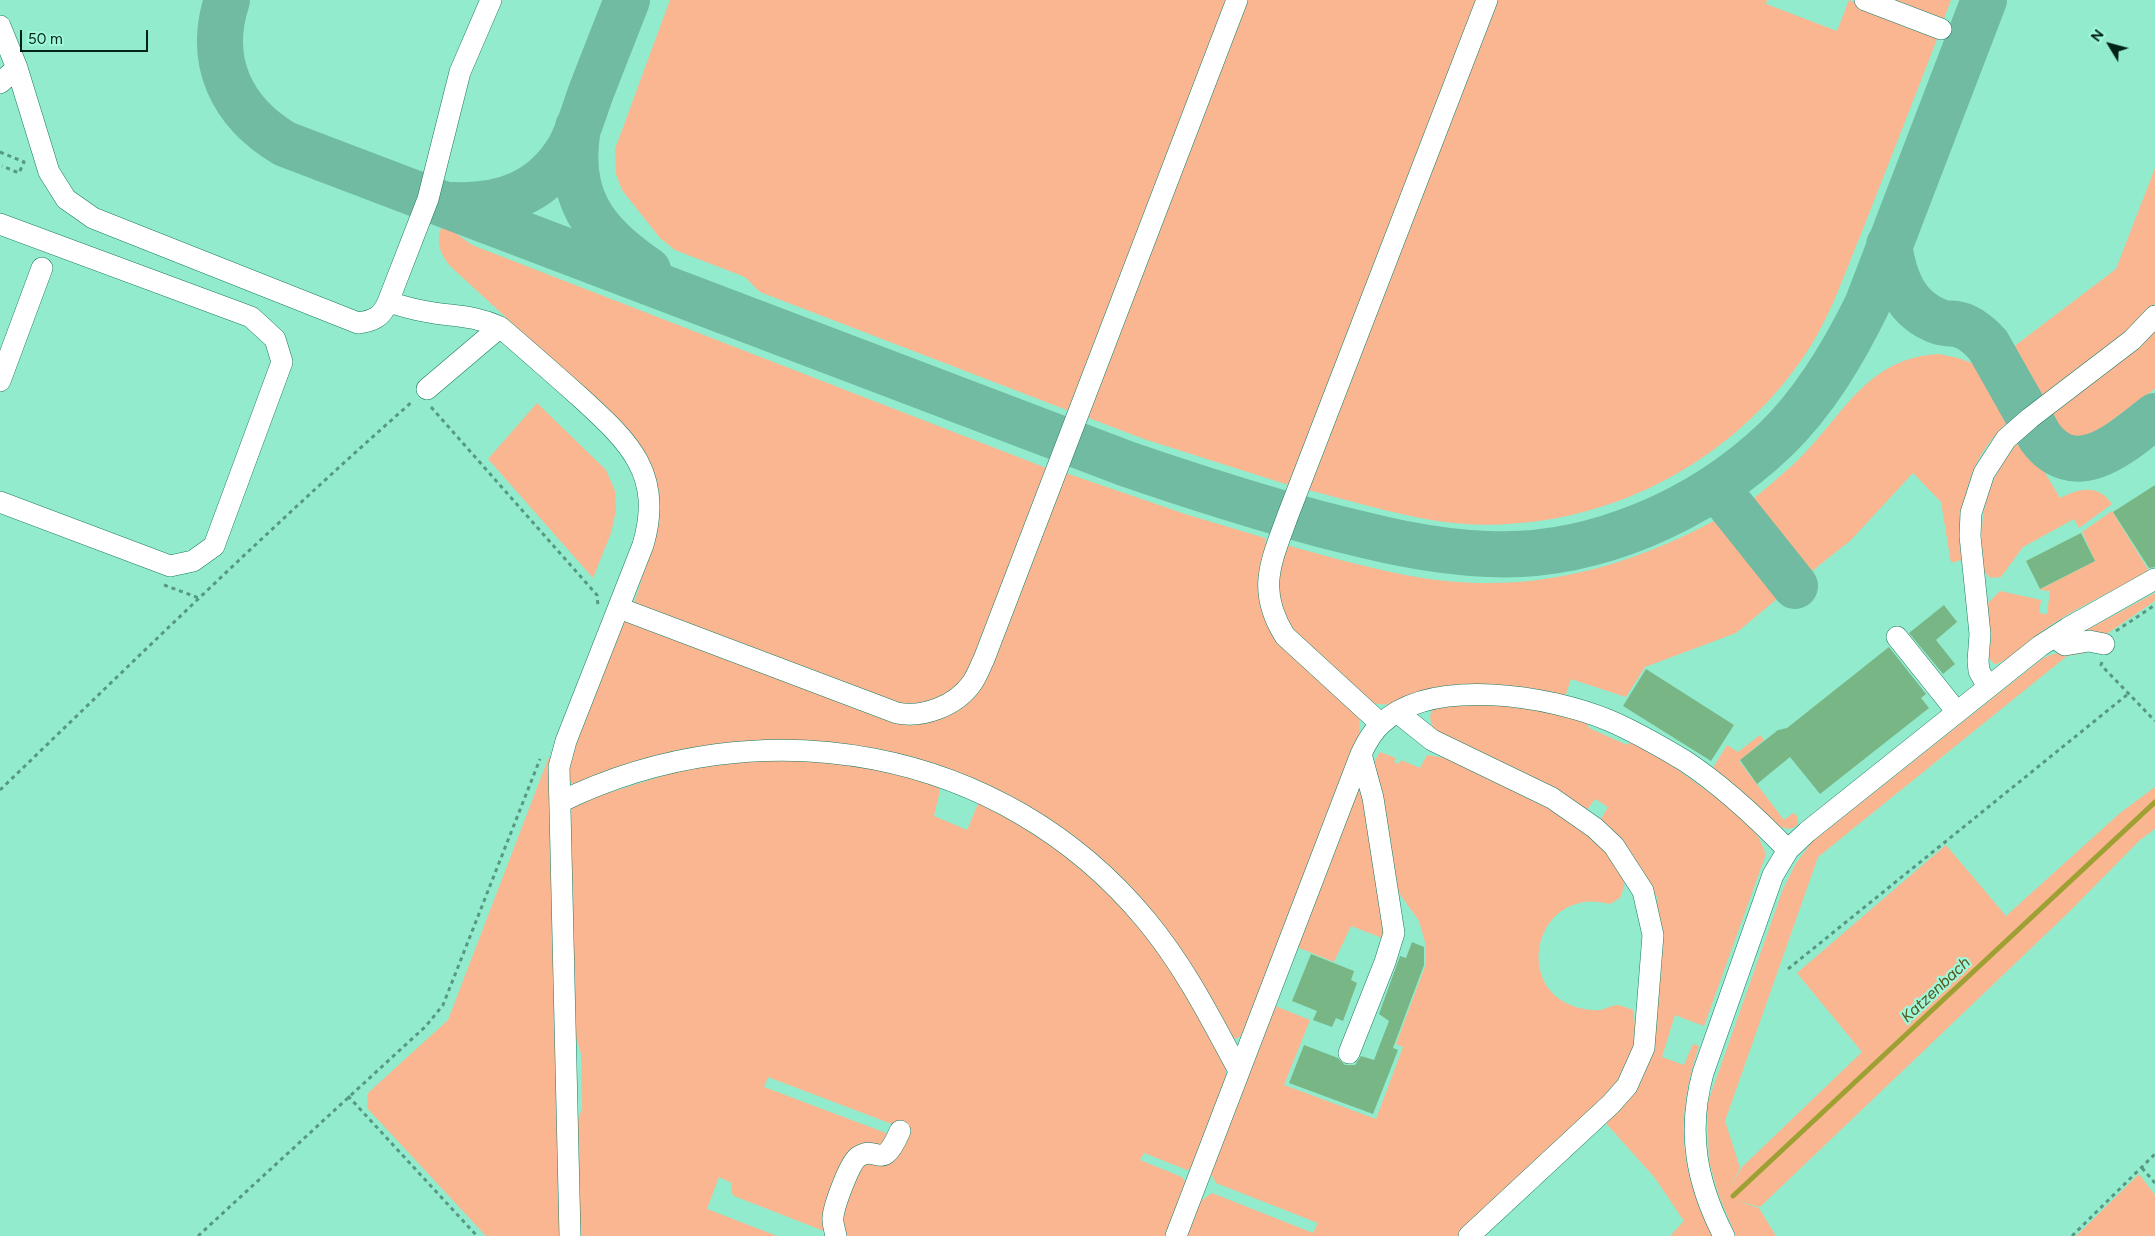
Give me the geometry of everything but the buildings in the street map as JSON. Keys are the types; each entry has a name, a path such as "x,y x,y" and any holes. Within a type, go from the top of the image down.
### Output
{"street":[{"path":"0,26 17,68 49,172 66,199 80,211 93,218 358,323 370,321 383,314 388,302 428,199 460,72 491,0"},
{"path":"620,608 897,713 909,715 930,712 960,696 972,683 984,659 1237,0"},
{"path":"1469,1236 1611,1104 1626,1086 1644,1048 1653,936 1643,891 1614,846 1595,828 1552,798 1389,718 1285,636 1275,620 1269,604 1268,584 1272,560 1288,515 1487,0"},
{"path":"1865,0 1941,29"},
{"path":"0,83 17,68"},
{"path":"0,224 251,317 274,339 282,362 214,546 193,561 170,566 0,502"},
{"path":"0,381 42,268"},
{"path":"388,302 424,311 465,315 482,319 500,327 617,431 636,455 642,468 650,499 648,528 620,608 566,740 559,766 570,1236"},
{"path":"1988,687 1979,671 1980,634 1970,536 1971,512 1984,472 2012,434 2071,385 2132,340 2155,316"},
{"path":"424,392 500,327"},
{"path":"1724,1236 1700,1176 1696,1148 1696,1098 1703,1073 1773,875 1788,850 1807,832 1988,687 2054,637 2155,580"},
{"path":"1897,637 1957,712"},
{"path":"2054,637 2065,645 2089,641 2104,644"},
{"path":"1176,1236 1361,754 1389,718 1422,701 1457,695 1492,694 1532,698 1606,719 1659,746 1712,780 1754,816 1788,850"},
{"path":"560,802 603,784 655,766 705,755 754,751 794,749 867,757 904,765 944,778 1009,807 1046,829 1112,882 1146,919 1170,950 1208,1011 1239,1072"},
{"path":"1349,1053 1385,962 1394,933 1373,798 1361,754"},
{"path":"836,1236 832,1218 851,1164 858,1157 866,1154 883,1156 891,1151 900,1131"}],"path":[{"path":"0,152 24,162 19,173 2,166"},
{"path":"0,790 329,476 424,392 597,595 598,608"},
{"path":"2155,605 2112,634 2104,644 2101,665 2155,721"},
{"path":"1788,969 2128,694"},
{"path":"198,1236 426,1026 443,1005 541,757"},
{"path":"348,1096 477,1236"},
{"path":"2072,1236 2155,1154"},
{"path":"2142,1168 2155,1183"}],"shaded area":[{"path":"670,0 1231,0 1072,412 760,292 745,277 675,250 660,238 622,190 616,174 615,149"},
{"path":"1242,0 1484,0 1295,487 1144,439 1081,415"},
{"path":"1491,0 1767,0 1766,4 1837,31 1849,0 1939,34 1832,306 1810,347 1780,388 1744,425 1705,456 1662,482 1615,502 1567,516 1516,523 1465,524 1404,515 1304,489"},
{"path":"1881,0 1951,0 1942,24"},
{"path":"2155,168 2155,304 2135,328 2037,401 2008,351 2116,269"},
{"path":"443,224 472,245 1049,469 966,681 938,701 899,708 632,608 640,586 657,518 607,410 450,266 439,246 439,235"},
{"path":"2155,329 2155,389 2086,439 2074,437 2063,432 2050,421 2046,416"},
{"path":"1939,354 1980,366 2011,419 1996,434 1975,466 1969,483 1962,519 1961,560 1951,563 1941,502 1913,473 1851,540 1802,579 1744,507 1802,456 1846,405 1876,376 1894,365 1915,358"},
{"path":"537,403 606,470 615,491 616,511 611,533 593,578 488,459"},
{"path":"2023,436 2060,498 2082,490 2088,490 2101,493 2112,504 2079,528 2074,519 2023,547 2001,577 1991,578 1984,572 1982,551 1983,515 1992,484 2010,453"},
{"path":"1060,471 1185,514 1265,538 1267,547 1263,608 1359,719 1360,737 1257,998 1241,1036 1235,1039 1230,1038 1064,833 837,745 578,787 572,784 568,777 572,749 622,622 628,620 862,708 958,701"},
{"path":"2112,511 2149,571 2064,617 2038,634 2010,657 1994,664 1989,658 1991,637 1987,604 2000,591 2041,600 2039,613 2047,614 2050,591 2039,590 2095,561 2082,532"},
{"path":"1721,517 1783,594 1736,633 1645,667 1626,697 1571,679 1565,697 1522,687 1457,687 1391,705 1367,703 1289,633 1274,602 1282,544 1404,575 1454,582 1511,582 1574,574 1604,566 1664,545"},
{"path":"2155,593 2155,601 2102,637 2072,638"},
{"path":"2084,647 2086,653 2067,656 1818,857 1725,1121 1740,1168 1730,1188 1742,1167 1862,1052 1797,973 1946,845 2006,916 2120,813 2155,787 2155,829 2140,840 2068,913 1760,1207 1734,1200 1759,1208 1776,1236 1736,1236 1719,1196 1709,1161 1707,1105 1783,889 1796,863 1812,842 2042,659 2050,655"},
{"path":"1510,704 1587,722 1589,728 1627,745 1631,742 1669,763 1744,818 1758,836 1766,854 1704,1026 1675,1015 1662,1057 1684,1065 1693,1044 1699,1046 1686,1096 1684,1143 1693,1188 1712,1236 1670,1236 1684,1221 1655,1178 1604,1121 1622,1100 1659,968 1663,939 1657,907 1657,896 1651,895 1598,824 1608,807 1595,799 1584,814 1436,732 1430,720 1434,708 1446,705"},
{"path":"1760,735 1764,740 1739,761 1784,820 1793,813 1797,816 1798,824 1793,828 1777,825 1711,771 1727,745 1738,752"},
{"path":"1380,752 1396,758 1394,762 1399,764 1401,760 1420,768 1427,755 1451,759 1577,821 1623,871 1624,887 1620,898 1610,904 1591,901 1580,903 1564,909 1552,920 1544,933 1539,948 1539,964 1543,979 1552,993 1566,1003 1578,1008 1591,1010 1600,1010 1618,1005 1633,1010 1638,1049 1622,1083 1461,1236 1185,1236 1198,1203 1212,1193 1313,1233 1318,1223 1216,1183 1210,1172 1275,1006 1310,1020 1284,1085 1376,1119 1403,1047 1396,1044 1426,964 1425,942 1419,921 1397,890 1373,764"},
{"path":"550,754 560,1236 486,1236 367,1108 368,1093 448,1020"},
{"path":"799,756 869,765 937,783 940,791 934,816 967,830 978,804 983,801 1018,820 1080,864 1134,915 1157,945 1179,976 1207,1024 1219,1049 1226,1072 1217,1103 1192,1168 1187,1170 1144,1153 1140,1160 1182,1177 1186,1183 1165,1236 841,1236 837,1221 856,1164 862,1158 880,1158 891,1155 898,1146 905,1129 768,1077 764,1087 894,1136 883,1150 859,1152 852,1157 830,1212 829,1228 824,1231 734,1196 731,1192 732,1183 719,1177 707,1209 777,1236 578,1236 575,1128 582,1108 581,1054 573,1028 569,813 581,800 597,792 608,793 701,764 746,758"},
{"path":"1358,784 1364,787 1385,939 1351,926 1334,962 1297,947"},
{"path":"2139,1174 2155,1195 2155,1236 2076,1236"}],"waterway":[{"name":"Katzenbach","path":"1733,1196 2155,802"}],"taxiway":[{"path":"227,0 220,44 222,64 228,83 250,117 285,144 1127,464 1247,503 1341,529 1424,547 1488,554 1527,553 1566,548 1605,539 1643,525 1679,508 1714,488 1746,465 1790,424 1816,393 1838,359 1867,305 1984,0"},
{"path":"453,205 471,205 504,200 533,187 558,164 576,135 627,0"},
{"path":"578,127 575,151 576,173 580,193 588,210 612,242 648,270"},
{"path":"1889,245 1898,281 1910,301 1928,317 1942,323 1965,327 1985,341 2040,437 2054,451 2069,458 2084,458 2099,454 2114,447 2155,416"},
{"path":"1716,487 1795,586"}]}
